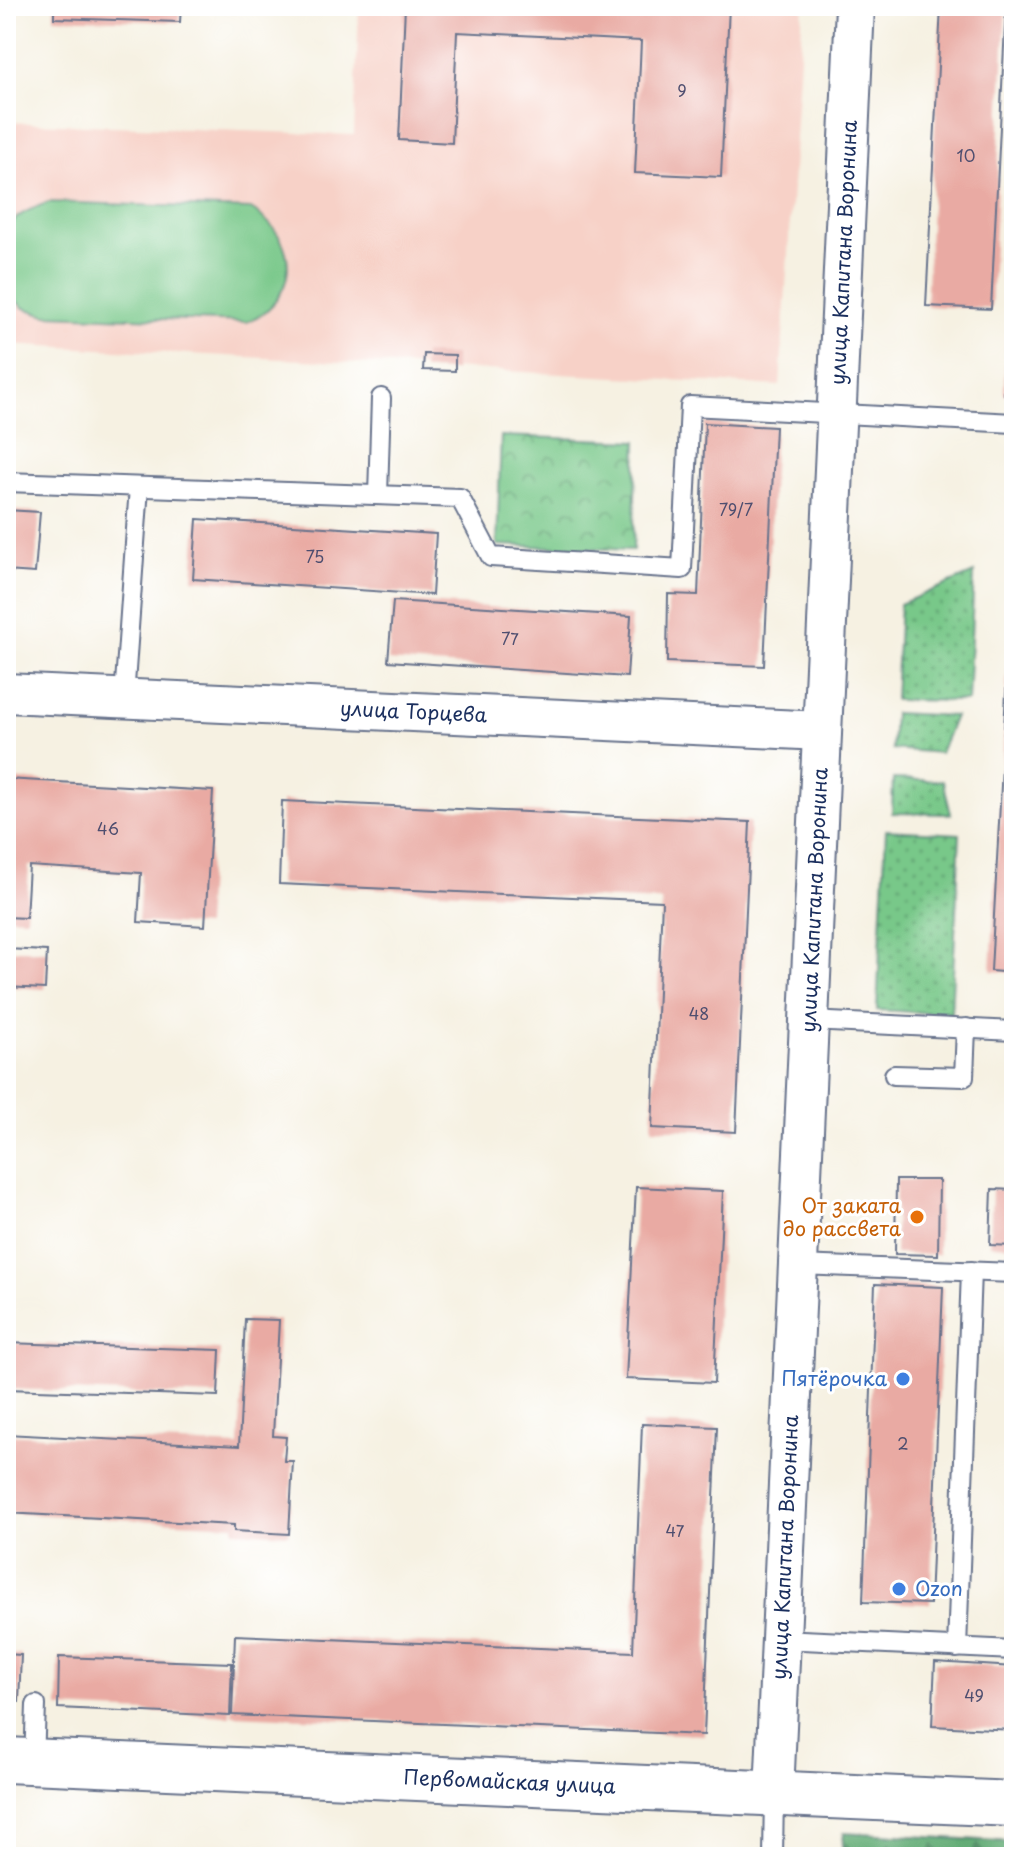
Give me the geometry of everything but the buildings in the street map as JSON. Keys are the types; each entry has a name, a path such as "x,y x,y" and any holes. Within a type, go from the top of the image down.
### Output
{"street":[{"name":"улица Капитана Воронина","path":"774,1793 855,6"},
{"name":"улица Торцева","path":"6,693 822,731"},
{"name":"Первомайская улица","path":"20,1761 1014,1804"}],"lane":[{"path":"378,495 381,398"},
{"path":"6,482 460,498 491,557 682,569 690,406 1014,423"},
{"path":"124,698 139,487"},
{"path":"810,1021 1014,1031"},
{"path":"894,1075 964,1077 966,1028"},
{"path":"798,1265 1014,1273"},
{"path":"957,1648 971,1271"},
{"path":"781,1639 1014,1650"},
{"path":"20,1761 36,1705"},
{"path":"773,1857 774,1793"}],"shaded area":[{"path":"359,6 803,6 780,386 6,344 6,122 354,135"}],"green space":[{"path":"49,202 251,209 265,219 283,244 288,272 284,286 264,313 247,322 46,315 24,308 6,292 6,237 19,216"},
{"path":"501,436 637,441 633,550 497,545"},
{"path":"974,573 968,701 895,700 900,604"},
{"path":"894,713 955,716 940,753 892,749"},
{"path":"893,779 943,781 951,814 892,813"},
{"path":"886,830 960,834 951,1014 877,1010"},
{"path":"844,1832 1014,1842 1014,1857 841,1857"}],"place":[{"name":"От заката до рассвета","path":"917,1217"},
{"name":"Пятёрочка","path":"903,1379"},
{"name":"Ozon","path":"899,1589"}]}
